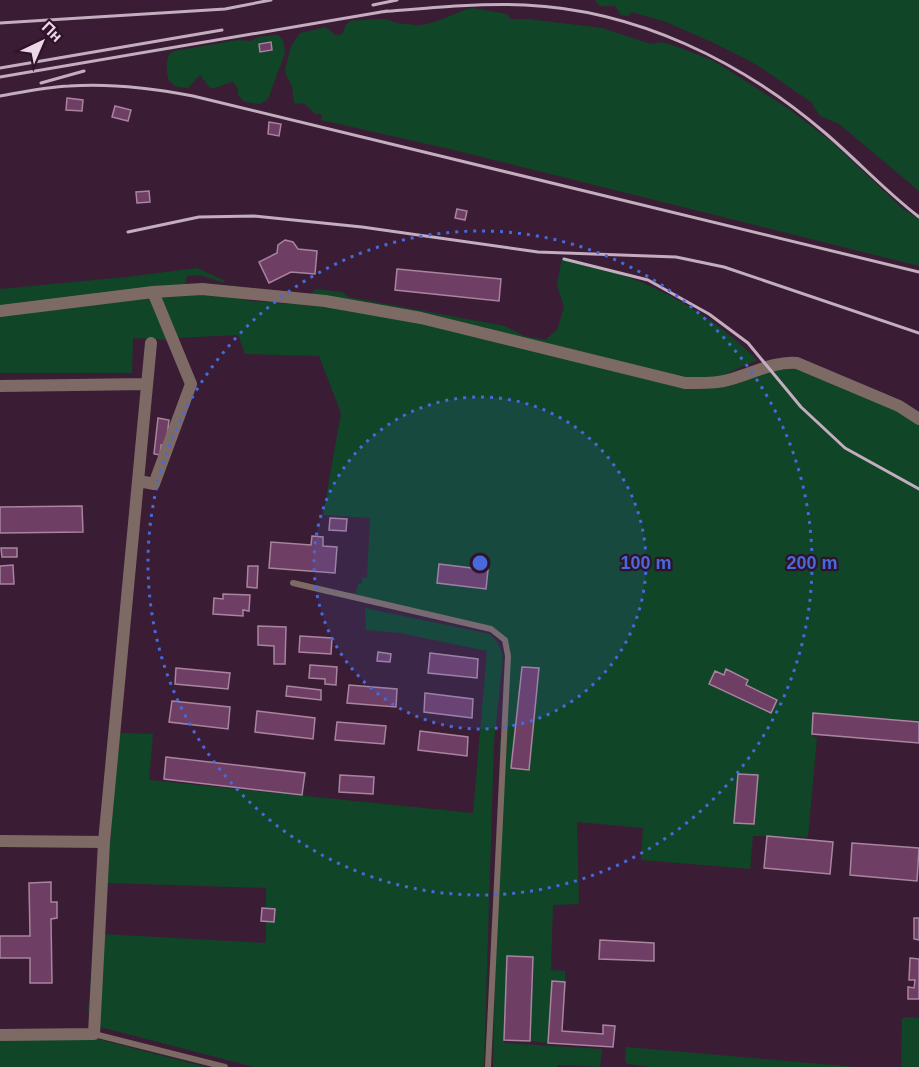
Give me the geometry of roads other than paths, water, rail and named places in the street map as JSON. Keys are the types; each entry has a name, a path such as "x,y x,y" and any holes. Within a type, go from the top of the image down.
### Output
{"street":[{"path":"0,311 153,292 202,289 335,303 420,318 685,383 727,381 783,362 797,363 899,406 919,419"},
{"path":"139,481 154,484 192,384 153,292"},
{"path":"0,1035 94,1034 104,842 151,343"},
{"path":"0,386 147,384"},
{"path":"0,841 104,842"}],"lane":[{"path":"293,583 491,629 505,640 508,656 488,1067"},
{"path":"94,1034 225,1067"}],"railway":[{"path":"0,23 225,9 271,0"},
{"path":"373,5 397,0"},
{"path":"380,12 471,5 525,5 566,9 607,17 646,29 722,62 792,106 919,217"},
{"path":"0,77 387,11"},
{"path":"0,68 222,30"},
{"path":"41,83 84,71"},
{"path":"0,96 52,87 85,85 147,89 193,96 919,272"},
{"path":"128,232 199,217 254,216 362,227 538,252 676,257 724,267 919,333"},
{"path":"564,259 648,280 709,314 748,343 801,407 845,448 919,489"}]}
